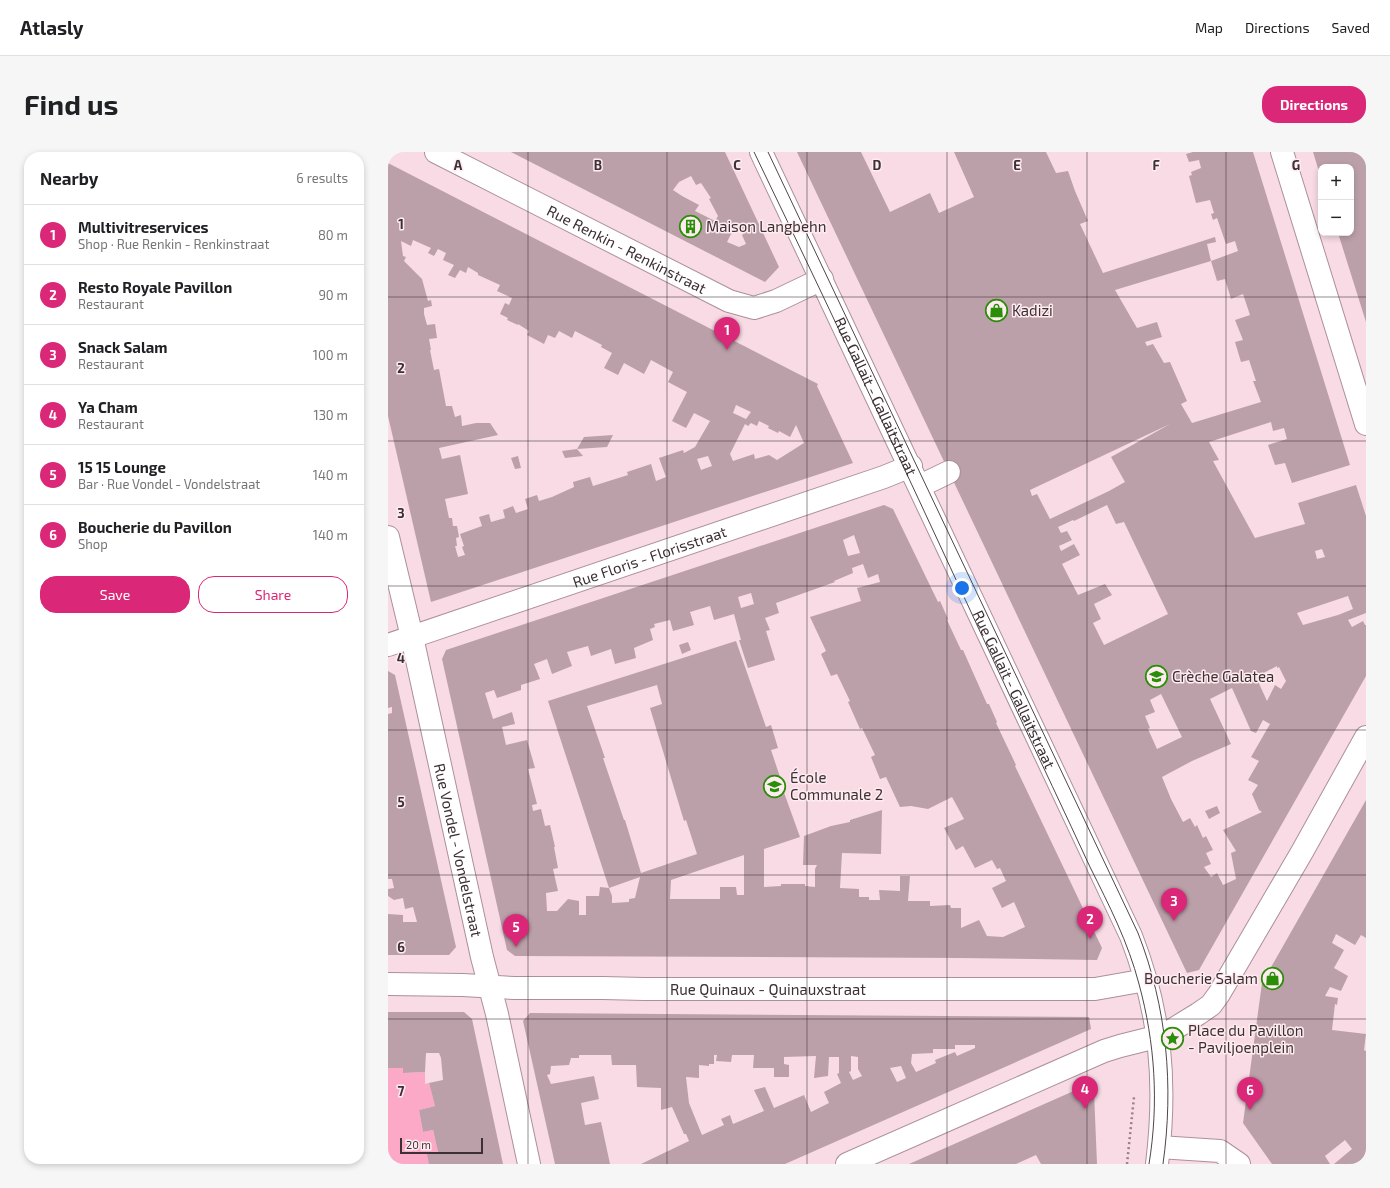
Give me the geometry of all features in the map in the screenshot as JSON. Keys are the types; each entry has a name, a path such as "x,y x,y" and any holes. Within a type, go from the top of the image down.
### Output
{"street":[{"name":"Rue Renkin - Renkinstraat","path":"436,152 729,302 754,308 776,301 822,279"},
{"name":"Rue Gallait - Gallaitstraat","path":"761,152 1125,922 1140,959 1146,980 1158,1038"},
{"path":"1282,152 1366,424"},
{"name":"Rue Floris - Florisstraat","path":"388,646 884,477 910,466"},
{"path":"920,486 949,472"},
{"name":"Rue Vondel - Vondelstraat","path":"388,537 497,1014 529,1164"},
{"path":"846,1164 1104,1051 1158,1038 1210,1005 1219,994 1298,859 1366,737"},
{"name":"Rue Quinaux - Quinauxstraat","path":"388,984 463,984 514,988 644,989 1095,989 1146,980"},
{"path":"1158,1038 1161,1063 1162,1099 1158,1156 1220,1151 1239,1164"}],"path":[{"path":"1127,1164 1135,1089"}],"shaded area":[{"path":"388,1068 403,1068 403,1073 425,1072 425,1084 429,1083 435,1106 419,1110 423,1132 433,1130 438,1152 429,1164 388,1164"}],"building":[{"path":"511,152 725,152 779,267 765,282","holes":["691,176 696,185 701,183 711,198 709,199 718,216 715,221 695,211 699,205 673,190 679,182","742,228 744,233 742,235 746,244 739,247 727,242 732,232"]},
{"path":"797,152 861,152 890,212 930,193 939,213 974,197 954,152 1046,152 1056,173 1068,171 1088,221 1080,224 1103,273 1215,237 1216,242 1207,244 1211,261 1238,251 1235,241 1226,244 1217,218 1213,220 1211,214 1214,213 1210,200 1196,203 1189,176 1192,175 1191,172 1201,168 1199,160 1189,162 1186,154 1193,152 1253,152 1350,465 1292,483 1285,463 1275,465 1268,445 1287,439 1284,428 1273,431 1271,422 1209,442 1219,460 1213,461 1255,538 1305,524 1298,503 1356,485 1366,516 1366,613 1348,620 1352,627 1363,621 1366,625 1366,676 1199,970 1187,973","holes":["1211,261 1217,281 1225,279 1231,299 1243,294 1250,315 1235,320 1243,340 1235,342 1241,362 1249,360 1256,381 1253,381 1261,402 1192,423 1181,404 1187,401 1170,362 1164,363 1153,344 1147,346 1145,342 1162,337 1157,322 1137,328 1115,290","1170,424 1111,457 1125,482 1050,519 1037,494 1032,496 1030,490","1107,505 1116,524 1124,522 1168,614 1104,645 1093,623 1101,619 1094,604 1112,595 1105,584 1078,595 1062,564 1080,555 1074,544 1061,551 1059,546 1072,540 1067,531 1061,533 1058,527 1073,520 1074,521","1322,549 1325,557 1317,559 1315,551","1348,596 1353,609 1303,625 1297,613","1277,666 1277,668 1279,667 1286,681 1281,689 1275,685 1267,701 1256,677","1232,688 1251,731 1256,733 1263,720 1270,724 1251,757 1259,761 1248,780 1258,785 1252,794 1259,810 1262,812 1223,830 1236,851 1231,853 1236,879 1223,885 1217,873 1211,877 1204,867 1211,864 1206,853 1213,850 1206,836 1203,838 1197,825 1195,827 1190,818 1183,822 1162,777 1192,761 1231,744 1210,699","1161,694 1182,737 1157,749 1148,729 1150,728 1145,716 1155,712 1150,700"]},
{"path":"1313,152 1366,152 1366,322 1339,236 1354,236 1354,164 1318,164 1318,168"},
{"path":"388,163 818,384 817,386 853,463 431,602 388,416","holes":["413,240 431,248 428,253 434,256 438,249 446,253 443,260 454,265 448,275 455,278 460,270 466,273 468,267 478,273 478,275 500,285 497,291 512,298 509,305 505,303 500,314 508,318 507,320 518,324 529,331 527,335 544,344 548,335 555,338 559,331 572,338 575,331 602,345 601,347 612,353 604,368 618,375 624,363 644,374 651,360 673,372 668,382 687,392 672,421 686,428 694,413 710,421 695,447 684,453 683,450 659,458 666,477 656,481 651,464 627,472 628,475 593,486 590,477 573,482 574,487 552,497 539,501 537,495 525,499 528,509 516,513 513,506 503,510 505,518 491,522 489,514 479,517 482,526 460,534 465,555 458,557 455,546 457,546 456,538 459,537 457,526 453,526 452,518 449,518 445,499 468,494 460,455 442,459 439,448 498,435 490,423 476,423 462,426 461,415 455,417 452,406 446,406 439,369 434,370 430,350 429,339 437,338 435,324 427,325 424,314 424,308 432,306 431,300 428,301 422,279 404,261 406,257 403,256 401,241 411,246","736,405 751,412 746,419 733,413","759,421 769,426 768,428 778,433 779,431 790,437 796,425 804,443 777,460 769,455 755,459 754,454 733,461 730,454 745,424 748,426 751,423 757,426","708,456 712,466 701,470 697,459"]},
{"path":"613,435 607,447 577,449 584,437"},
{"path":"577,449 583,456 565,458 562,451"},
{"path":"518,456 521,468 515,469 511,458"},
{"path":"884,505 893,509 938,602 940,601 961,650 963,650 987,704 989,704 997,722 996,723 1016,765 1015,766 1102,948 1097,960 515,956 507,950 442,659 446,650","holes":["854,535 860,553 848,556 843,540","863,564 868,578 878,574 880,582 857,588 861,601 810,617 826,651 821,654 831,676 837,674 850,701 848,702 860,729 862,728 875,755 871,757 880,779 886,777 900,807 911,806 928,809 952,797 964,819 944,828 956,850 963,846 975,868 992,860 997,869 1000,868 1006,881 992,888 1002,908 1014,902 1025,927 1003,937 987,936 979,920 961,928 961,908 951,908 950,905 930,906 930,901 908,901 910,876 900,876 900,891 879,890 880,900 869,900 869,897 859,897 859,889 840,888 842,853 881,854 882,810 850,820 850,822 831,826 804,836 803,865 817,865 815,869 815,887 805,886 805,884 781,884 781,886 764,887 764,849 800,837 782,787 783,786 771,750 778,748 771,725 766,727 736,641 548,701 609,888 600,887 599,896 586,896 586,915 579,915 579,901 568,899 557,911 547,911 546,893 558,891 553,869 558,868 550,825 545,826 541,809 533,811 532,805 537,804 528,769 535,768 527,740 506,745 502,727 515,724 512,712 493,719 485,693 494,690 497,698 521,690 521,685 540,679 534,664 547,659 552,674 572,666 567,652 588,646 591,656 611,649 615,664 636,658 634,648 653,640 650,629 655,627 654,624 670,620 673,631 694,625 690,612 710,606 714,620 734,614 741,640 739,640 748,668 775,660 766,631 770,630 765,618 779,613 776,603 835,582 834,581 853,573 852,568","751,593 754,604 741,608 738,597","657,685 662,704 650,708 684,821 686,820 697,854 641,873 587,706","744,855 744,895 737,895 736,887 720,887 720,899 670,899 671,880","640,877 635,898 629,899 629,902 612,903 612,896 609,888"]},
{"path":"688,642 691,650 682,654 679,645"},
{"path":"388,671 395,675 456,947 449,955 388,955 388,914 403,915 403,922 417,922 413,907 405,909 403,898 394,900 388,896 388,889 394,888 392,879 388,879 388,714 392,713 392,707 388,708"},
{"path":"1366,800 1366,938 1361,935 1355,945 1336,934 1332,943 1344,950 1334,968 1348,976 1341,991 1330,987 1325,996 1338,998 1337,1005 1335,1004 1332,1030 1366,1034 1364,1050 1366,1051 1366,1164 1334,1164 1352,1149 1345,1140 1325,1156 1330,1164 1272,1164 1243,1123 1262,983"},
{"path":"1217,806 1220,813 1209,819 1205,811"},
{"path":"388,1012 464,1012 472,1019 503,1164 429,1164 427,1154 438,1152 433,1130 423,1132 419,1110 435,1106 429,1083 443,1080 441,1058 439,1053 426,1053 425,1072 403,1073 403,1068 388,1068"},
{"path":"530,1013 1089,1017 1091,1029 785,1164 641,1164 689,1141 686,1134 684,1134 672,1107 661,1110 661,1088 637,1087 636,1065 612,1065 611,1055 579,1055 579,1058 571,1058 569,1065 551,1066 550,1074 547,1075 551,1084 594,1076 599,1099 581,1103 585,1125 601,1122 610,1164 555,1164 523,1021","holes":["955,1045 975,1045 975,1048 957,1056 955,1052 935,1060 936,1063 916,1072 911,1063 912,1054 933,1053 933,1049 955,1049","714,1055 717,1055 716,1061 731,1062 732,1055 754,1055 753,1068 774,1068 774,1077 789,1077 789,1065 784,1064 784,1057 816,1056 814,1078 828,1076 829,1057 839,1057 839,1073 837,1074 841,1083 824,1092 829,1103 811,1112 804,1095 774,1108 765,1087 754,1090 764,1111 733,1124 730,1115 721,1119 724,1125 702,1135 689,1103 686,1077 699,1078 699,1065 709,1066 709,1064 714,1064","851,1056 858,1057 858,1069 862,1076 853,1080 849,1072 851,1071","901,1066 906,1078 897,1082 890,1068"]},
{"path":"1085,1086 1094,1092 1097,1164 1041,1164 1036,1155 1016,1164 909,1164"}],"tram line":[{"path":"754,152 886,429 1124,939 1135,968 1149,1028 1152,1051 1154,1073 1154,1118 1149,1164"},
{"path":"768,152 1138,933 1156,989 1166,1047 1168,1105 1163,1164"}],"place":[{"name":"Maison Langbehn","path":"690,226"},
{"name":"Kadizi","path":"997,310"},
{"name":"Multivitreservices","path":"727,350"},
{"name":"Crèche Galatea","path":"1156,676"},
{"name":"École Communale 2","path":"775,786"},
{"name":"Snack Salam","path":"1174,921"},
{"name":"Resto Royale Pavillon","path":"1090,939"},
{"name":"15 15 Lounge","path":"516,947"},
{"name":"Boucherie Salam","path":"1273,978"},
{"name":"Place du Pavillon - Paviljoenplein","path":"1173,1039"},
{"name":"Ya Cham","path":"1085,1109"},
{"name":"Boucherie du Pavillon","path":"1250,1110"}]}
